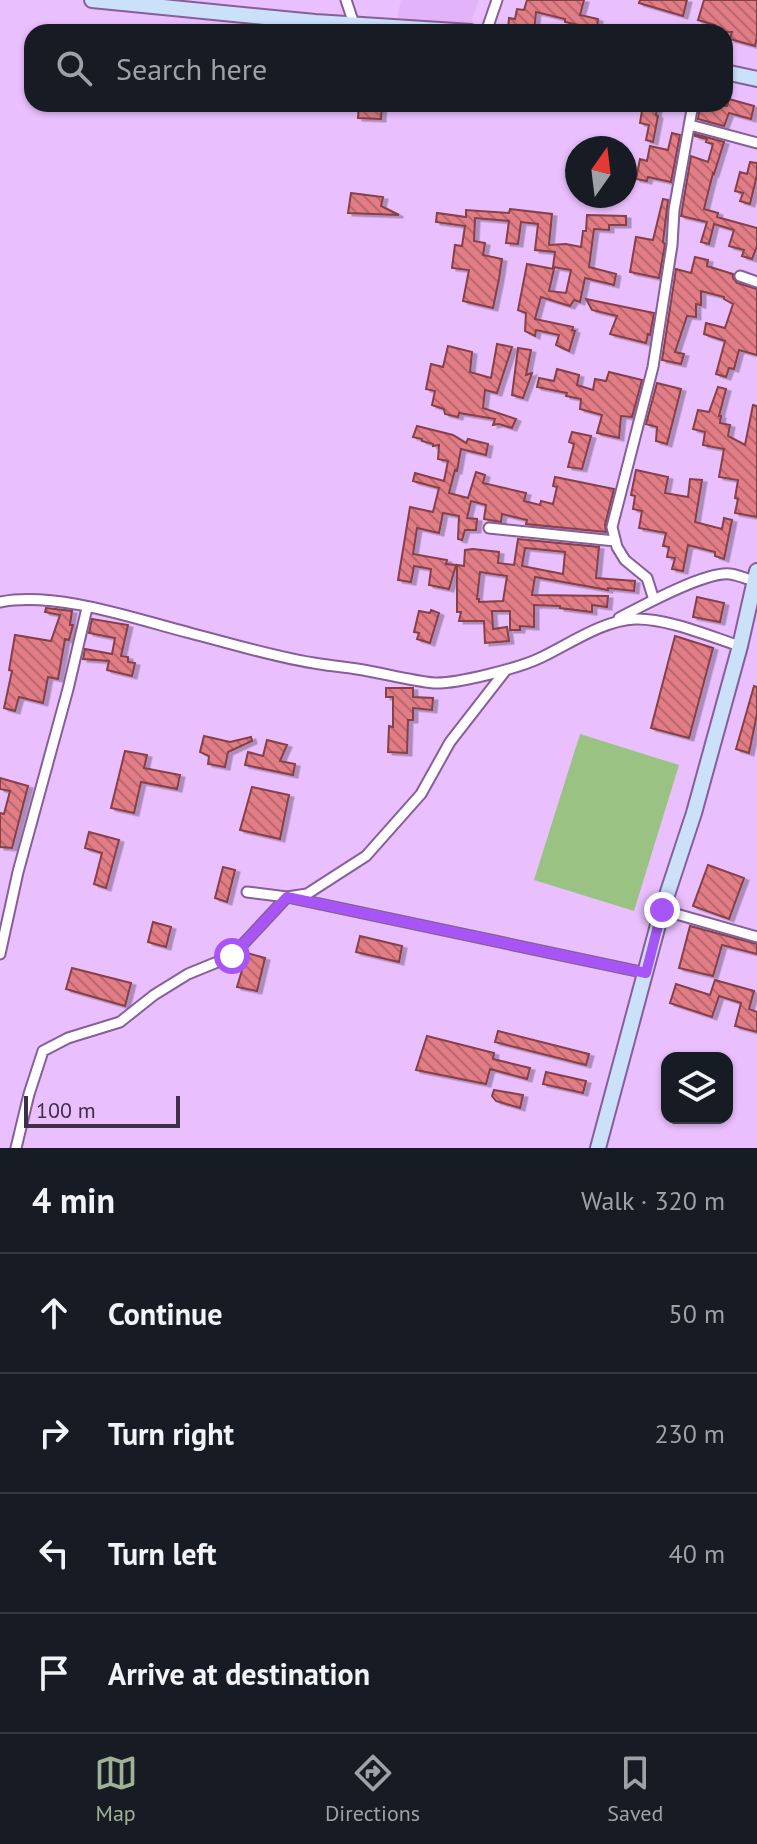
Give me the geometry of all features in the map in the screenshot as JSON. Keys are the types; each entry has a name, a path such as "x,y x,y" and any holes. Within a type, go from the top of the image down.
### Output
{"street":[{"path":"92,0 354,24 346,0"},
{"path":"489,24 497,0"},
{"path":"733,74 757,79"},
{"path":"654,600 647,578 625,560 617,547 612,527 653,367 672,245 674,210 692,112"},
{"path":"690,125 757,143"},
{"path":"740,276 757,282"},
{"path":"489,528 615,541"},
{"path":"0,602 29,599 87,608 284,657 414,681 445,683 537,660 654,600 714,575 756,576 694,813 662,910 598,1148"},
{"path":"0,954 18,872 87,608"},
{"path":"609,624 632,619 655,620 740,646"},
{"path":"16,1148 43,1051 68,1038 120,1022 154,995 188,974 232,956 287,897 307,894 366,856 421,794 450,742 506,670"},
{"path":"247,892 287,897 646,973"},
{"path":"662,910 757,937"}],"shaded area":[{"path":"401,0 479,0 472,19 474,24 396,23"}],"green space":[{"path":"580,734 679,765 634,911 534,880"}],"building":[{"path":"527,0 584,0 580,15 598,19 598,24 574,24 536,12 535,24 508,24 509,18 515,19 517,9 524,10"},
{"path":"640,0 687,0 683,16 639,3"},
{"path":"704,0 757,0 755,46 733,40 733,24 712,24 698,20"},
{"path":"733,100 754,106 751,119 729,113 724,126 698,119 699,112 733,112"},
{"path":"358,112 381,112 381,119 358,118"},
{"path":"642,112 657,112 653,142 646,140 649,125 640,123"},
{"path":"672,133 680,135 671,182 648,177 647,181 637,179 640,159 647,161 650,146 668,150"},
{"path":"695,134 724,142 704,209 718,213 717,217 757,228 757,246 752,259 742,256 744,250 729,246 734,230 714,224 709,244 701,242 707,222 681,216 691,156 708,162 713,144"},
{"path":"750,162 757,163 757,175 750,204 740,201 743,193 735,191 740,172 747,174"},
{"path":"351,193 383,197 381,206 399,215 348,213"},
{"path":"663,199 668,200 659,278 630,272 636,237 653,240"},
{"path":"510,209 552,214 549,245 581,247 587,215 626,216 626,225 609,225 609,230 594,229 589,267 616,274 614,285 585,278 580,302 574,300 570,306 541,297 535,319 573,327 575,331 569,351 556,345 559,335 536,330 535,336 525,331 526,313 518,310 527,264 554,269 549,291 566,293 571,270 553,267 555,252 535,250 538,224 521,222 518,244 506,243 509,221 475,218 474,241 485,243 483,255 502,259 493,308 463,301 469,270 452,268 455,245 462,246 465,226 436,222 437,213 466,217 466,210 509,213"},
{"path":"695,257 708,260 707,266 733,274 737,283 757,289 757,355 739,350 734,369 729,368 726,377 716,374 725,341 704,334 706,323 725,328 733,304 724,297 701,291 701,305 696,304 696,317 687,316 675,352 684,354 681,364 662,360 676,269 691,273"},
{"path":"586,299 654,313 646,343 610,334 617,316 592,310"},
{"path":"497,344 512,347 497,393 485,390 483,408 516,419 512,428 493,425 495,419 445,414 444,409 432,405 435,391 426,389 431,364 443,367 448,346 472,352 470,372 491,378"},
{"path":"518,348 531,350 526,375 532,373 523,398 512,395"},
{"path":"557,369 579,375 577,385 593,390 595,379 606,381 609,372 642,380 632,417 621,416 619,438 597,433 602,415 580,409 581,399 537,387 539,378 554,381"},
{"path":"657,383 681,389 667,444 656,441 657,427 646,424"},
{"path":"718,387 726,389 720,423 730,425 728,436 745,445 753,405 757,406 757,517 735,513 738,480 719,477 724,449 703,445 705,432 693,429 698,410 709,412"},
{"path":"417,426 453,435 466,443 468,439 488,444 486,455 461,449 449,493 468,498 476,472 485,475 483,483 526,493 524,501 540,505 541,501 553,504 557,487 553,486 555,477 614,489 606,532 526,524 527,520 502,514 501,522 484,519 486,505 471,501 467,518 477,519 476,530 465,530 462,540 458,539 459,516 443,513 439,533 417,528 413,554 447,560 446,564 456,565 449,589 429,585 431,569 414,566 411,582 398,580 410,507 433,512 439,488 413,481 415,473 444,481 448,461 438,459 439,445 433,446 413,437"},
{"path":"572,432 591,436 582,469 568,467 574,444 569,442"},
{"path":"636,470 668,477 665,493 688,497 690,479 702,480 695,522 722,529 724,518 732,520 724,559 715,556 715,552 688,545 683,571 672,569 675,558 667,557 669,547 663,546 666,533 639,528 642,511 633,509 635,496 631,495"},
{"path":"518,539 599,547 596,578 635,581 634,591 608,590 535,577 532,595 608,596 607,607 592,605 592,612 534,605 534,627 520,626 520,630 510,630 510,611 492,611 493,629 507,627 509,641 485,643 484,621 459,621 457,565 464,566 465,550 473,549 499,552 498,563 514,565","holes":["525,548 565,552 563,574 522,566","480,572 507,576 503,601 479,602"]},
{"path":"697,597 724,603 720,622 693,617"},
{"path":"46,608 72,611 70,625 73,625 69,640 65,639 58,679 48,677 43,703 19,697 15,711 4,708 15,635 51,641 60,615 45,612"},
{"path":"431,610 439,613 430,643 417,639 419,633 414,632 419,611 430,613"},
{"path":"92,619 128,625 121,656 135,663 132,676 107,670 109,661 83,659 85,649 112,654 115,638 89,633"},
{"path":"675,636 713,648 689,738 651,728"},
{"path":"754,686 757,687 757,714 749,753 736,749"},
{"path":"386,688 413,688 413,697 433,698 432,710 413,708 413,720 408,720 407,753 388,752 389,726 393,727 393,697 386,697"},
{"path":"204,736 230,742 251,737 252,741 228,752 225,767 208,764 209,756 200,752"},
{"path":"267,740 287,745 280,761 295,764 293,775 245,765 248,752 263,756"},
{"path":"125,751 147,755 144,768 180,775 177,789 141,782 134,813 111,808"},
{"path":"0,778 28,786 12,848 0,847 0,813 4,814 10,791 0,789"},
{"path":"252,787 289,795 280,839 240,830"},
{"path":"89,832 119,840 106,888 94,884 102,853 85,848"},
{"path":"708,865 744,878 729,919 693,906"},
{"path":"223,867 235,870 227,902 215,898"},
{"path":"153,922 171,927 166,947 148,942"},
{"path":"690,926 757,944 757,954 722,945 713,976 679,968"},
{"path":"360,936 402,946 399,962 356,952"},
{"path":"247,953 265,958 257,991 237,987"},
{"path":"72,968 131,983 125,1006 66,989"},
{"path":"715,980 754,991 749,1009 757,1012 757,1032 735,1026 741,1003 719,996 712,1017 670,1003 676,984 710,995"},
{"path":"498,1031 589,1054 586,1065 495,1042"},
{"path":"427,1036 494,1053 493,1059 530,1068 527,1079 490,1069 486,1084 416,1070"},
{"path":"546,1072 586,1081 583,1093 543,1084"},
{"path":"494,1090 523,1095 520,1108 496,1101 492,1096"}],"route":[{"path":"232,956 287,897 646,973 662,910"}]}
